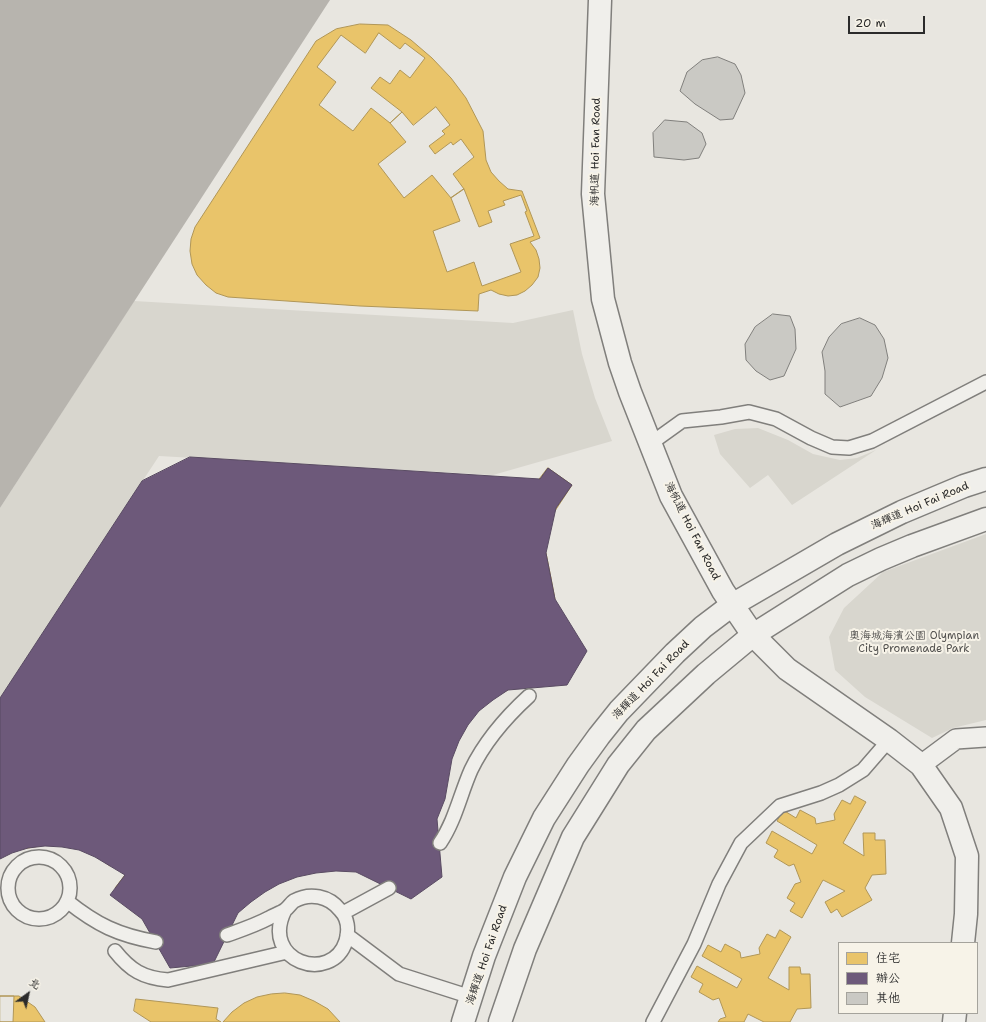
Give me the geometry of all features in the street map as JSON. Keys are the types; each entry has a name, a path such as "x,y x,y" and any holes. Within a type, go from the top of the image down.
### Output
{"street":[{"name":"海帆道 Hoi Fan Road","path":"600,0 593,194 603,299 620,363 650,444 671,496 695,541 732,606 753,635 787,669 889,740 921,765 950,808 967,856 966,914 963,942"},
{"name":"海輝道 Hoi Fai Road","path":"464,1022 484,956 514,877 544,818 578,765 599,736 620,711 675,653 703,627 732,606 837,544 873,525 958,489 986,479"},
{"path":"500,1022 525,949 573,837 618,765 646,730 706,674 753,635 848,575 927,540 986,519"},
{"path":"921,765 956,739 986,737"}],"lane":[{"path":"650,444 682,421 721,417 749,412 776,419 811,438 832,447 849,448 872,441 986,382"},
{"path":"440,843 454,816 472,769 484,747 497,728 512,711 529,696"},
{"path":"653,1022 694,944 720,884 741,843 780,806 821,793 839,785 863,770 889,740"},
{"path":"40,857 50,859 59,864 66,872 70,881 70,892 67,902 61,910 53,916 32,918 23,914 15,907 8,889 10,878 14,870 21,862 30,858 40,857"},
{"path":"343,913 389,888"},
{"path":"227,935 247,928 285,910 294,902 304,897 315,896 326,898 336,904 343,913 347,924 347,935 344,946 337,955 328,961 317,964 306,964 295,959 287,952 281,942 279,931 280,920 285,910"},
{"path":"67,902 97,923 115,932 156,942"},
{"path":"347,935 399,974 472,997"},
{"path":"115,951 124,962 136,972 157,979 168,980 287,952"}],"green space":[{"path":"134,301 513,323 573,310 582,354 595,398 612,441 493,475 159,456 0,698 0,508"},
{"path":"758,428 788,440 813,454 840,460 857,458 876,450 792,505 768,475 750,488 720,454 714,435 735,429"},
{"name":"奧海城海濱公園 Olympian City Promenade Park","path":"986,534 986,720 953,728 932,738 865,697 835,670 829,637 844,608 883,572"}],"shaded area":[{"path":"0,0 330,0 0,508"}],"building: 住宅":[{"path":"360,24 388,25 411,40 432,58 451,78 466,98 483,131 486,160 491,172 508,189 522,191 540,238 530,242 536,250 539,259 540,268 538,277 525,291 517,295 508,296 491,290 479,294 478,311 360,306 228,297 216,293 197,275 192,264 190,251 191,239 195,227 316,41 336,29"},
{"path":"379,33 400,49 405,43 425,58 410,78 400,70 390,84 380,77 371,88 402,112 390,123 371,108 353,131 319,105 336,82 317,67 341,35 365,53"},
{"path":"436,107 450,125 442,131 445,134 429,146 435,154 451,142 453,145 461,139 474,157 453,174 464,189 451,198 432,175 404,198 378,164 406,142 390,123 402,112 413,125"},
{"path":"464,189 479,227 492,222 488,211 505,205 503,201 521,195 527,211 525,212 534,236 510,244 521,272 482,286 474,262 447,272 433,231 460,221 451,198"},
{"path":"548,468 572,485 551,517 543,512 540,517 536,515 527,528 524,528 525,535 530,534 532,549 536,548 538,554 546,553 551,578 519,583 516,569 519,568 518,562 511,563 512,569 487,573 486,564 491,563 487,545 484,544 483,547 469,544 477,500 490,502 490,504 493,505 504,489 499,487 504,479 525,492 522,497 529,502 533,495 529,493"},
{"path":"551,578 555,599 545,601 546,607 542,607 543,613 537,614 538,620 546,624 551,615 560,620 558,624 568,629 564,637 571,641 566,653 539,639 531,653 558,668 552,678 544,674 540,683 530,677 528,682 519,677 524,668 516,664 510,666 512,672 507,674 509,678 504,681 508,690 489,699 475,669 486,664 488,668 495,665 491,657 486,659 476,637 484,633 486,638 500,632 504,634 507,628 503,626 501,611 495,612 494,603 517,599 518,604 528,603 526,594 521,596 519,583"},
{"path":"449,649 459,672 454,675 457,681 463,679 461,675 475,669 489,699 466,710 462,702 456,704 455,701 441,707 439,703 433,706 435,709 429,723 433,725 431,730 440,733 425,770 397,759 408,731 412,732 415,725 406,721 404,727 381,718 385,710 390,712 396,694 394,691 392,693 382,684 415,652 425,662 423,663 425,666 442,658 440,654"},
{"path":"61,764 111,774 106,796 117,803 121,797 130,803 119,819 121,821 116,828 111,824 106,831 112,835 114,832 128,841 125,844 133,849 120,867 112,862 110,866 90,852 95,844 90,841 93,837 88,834 91,830 80,822 72,820 58,823 60,827 54,829 55,833 49,835 51,844 28,848 22,818 36,815 37,819 43,817 41,811 36,812 34,803 36,802 32,783 44,781 45,788 57,785"},
{"path":"423,773 444,778 441,788 446,789 439,812 430,809 429,815 425,813 423,819 418,818 416,824 420,831 429,825 435,834 431,837 438,846 430,851 435,858 424,866 407,841 393,850 410,875 400,882 395,875 387,880 381,871 377,873 371,865 380,859 375,852 368,852 368,857 362,856 362,861 356,860 355,870 334,870 335,837 349,838 348,842 355,843 356,835 350,835 352,810 361,810 361,816 376,817 379,820 384,817 382,813 387,798 381,797 384,788 408,795 406,800 414,803 416,796 412,795 417,779 421,781"},
{"path":"290,794 295,807 292,808 293,811 312,812 312,807 321,807 320,833 315,832 314,840 320,840 321,836 335,837 334,870 309,869 309,860 303,860 303,855 288,854 288,850 282,850 281,853 270,863 273,867 268,871 274,878 258,892 238,870 248,861 250,863 256,858 250,852 246,855 230,837 237,831 240,835 254,823 253,819 250,820 246,807"},
{"path":"0,796 3,809 5,808 7,817 1,819 3,825 8,824 7,821 22,818 28,848 6,852 4,843 0,844"},
{"path":"855,796 866,802 843,843 864,856 863,833 875,833 875,840 885,840 886,874 872,875 865,888 872,900 842,917 837,909 831,913 825,902 845,891 823,880 802,918 790,911 795,903 787,898 795,884 801,882 794,864 789,866 774,857 778,850 766,843 772,831 812,854 817,845 777,821 783,810 796,818 800,810 815,818 816,824 835,820 834,814 842,800 850,804"},
{"path":"207,857 223,876 219,880 224,886 230,881 227,879 238,870 258,892 241,907 235,900 230,904 227,901 223,905 219,901 215,905 215,914 225,913 226,923 221,923 222,935 213,935 213,944 201,944 199,914 183,915 184,945 171,946 170,937 161,938 160,927 156,927 155,916 166,916 166,908 160,903 157,907 152,904 149,908 144,904 139,912 120,898 122,894 115,888 128,871 134,876 137,873 150,882 148,885 153,889 158,883 153,879 168,859 176,865 172,869 185,878 185,882 192,882 192,878 203,868 200,864"},
{"path":"780,930 791,937 768,978 789,990 789,967 800,967 801,974 810,974 811,1008 797,1009 790,1022 764,1022 748,1014 744,1022 718,1022 720,1019 726,1017 719,998 713,1000 699,992 703,984 691,977 697,966 737,988 742,979 702,956 708,945 721,952 725,944 740,952 741,958 760,954 759,948 767,934 775,938"},
{"path":"285,993 300,995 314,1001 328,1009 340,1022 223,1022 232,1012 244,1003 257,997"},
{"path":"0,996 19,996 35,1007 45,1022 0,1022"},
{"path":"0,996 14,996 13,1022 0,1022"},
{"path":"136,999 218,1008 216,1019 221,1022 151,1022 134,1011"}],"building: 辦公":[{"path":"190,457 540,479 548,468 572,485 556,508 546,553 555,599 587,651 567,685 508,690 479,711 468,725 459,741 452,759 445,799 437,819 442,877 411,899 356,872 336,871 297,877 279,884 265,892 238,913 213,964 170,968 142,919 110,895 125,875 95,857 79,850 62,847 45,846 28,848 0,859 0,698 142,481"}],"building: 其他":[{"path":"718,57 735,64 741,75 745,93 733,119 720,120 695,104 680,91 687,72 702,60"},
{"path":"665,120 687,122 702,133 706,144 699,158 684,160 654,157 653,133"},
{"path":"773,314 790,316 795,329 796,349 784,376 770,380 756,371 746,360 745,344 755,327"},
{"path":"860,318 875,325 884,339 888,358 882,378 871,396 840,407 825,394 825,371 822,352 829,337 841,324"}]}
